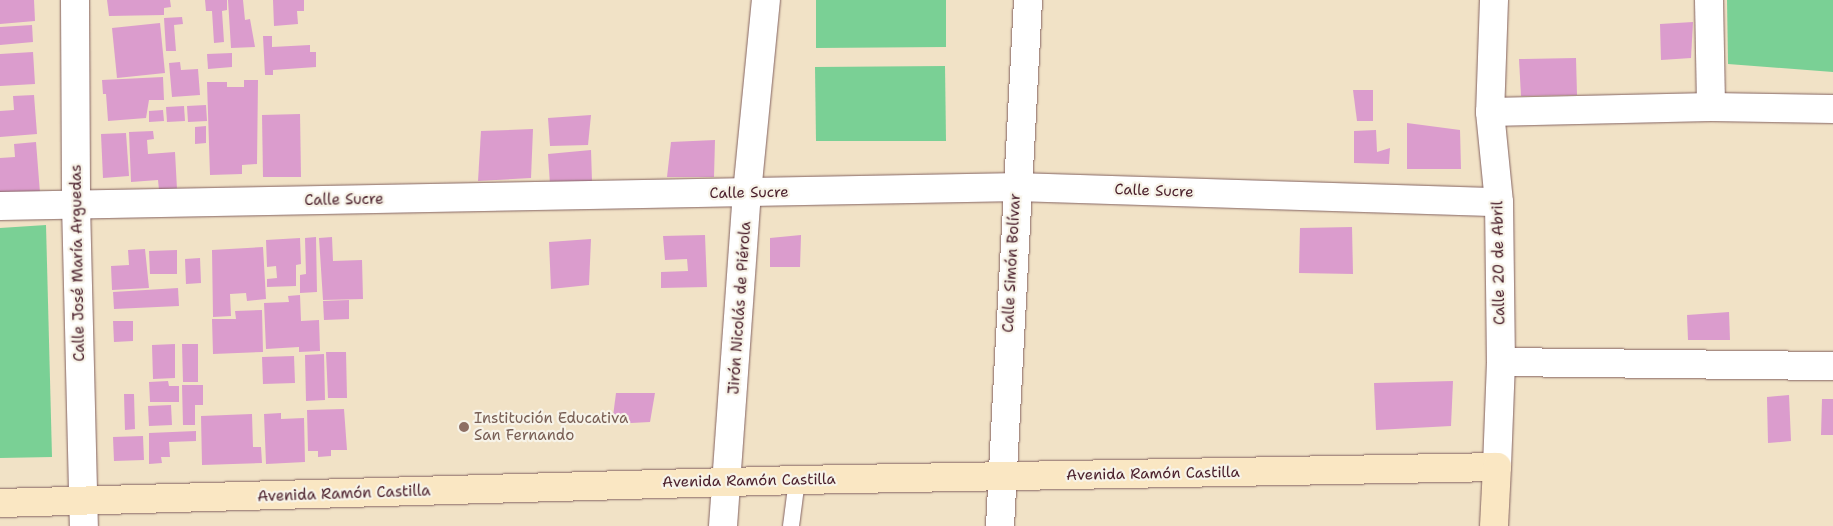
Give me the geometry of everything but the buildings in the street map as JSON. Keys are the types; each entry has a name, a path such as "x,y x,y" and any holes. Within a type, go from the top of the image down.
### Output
{"main road":[{"name":"Avenida Ramón Castilla","path":"0,503 84,514 728,482 1497,467"},
{"name":"Calle 20 de Abril","path":"1494,526 1497,467"}],"street":[{"name":"Calle José María Arguedas","path":"75,0 76,204 84,514"},
{"name":"Jirón Nicolás de Piérola","path":"723,526 728,482 747,193 766,0"},
{"name":"Calle Simón Bolívar","path":"1000,526 1016,187 1028,0"},
{"name":"Calle 20 de Abril","path":"1494,0 1490,112 1498,202 1501,362 1497,467"},
{"path":"1709,0 1711,107"},
{"path":"1490,112 1711,107 1833,109"},
{"name":"Calle Sucre","path":"0,206 1016,187 1498,202"},
{"path":"1501,362 1833,366"}],"lane":[{"path":"791,526 797,480"}],"green space":[{"path":"816,0 946,0 946,47 816,48"},
{"path":"1727,0 1833,0 1833,72 1728,64"},
{"path":"945,66 946,141 816,141 815,67"},
{"path":"46,225 52,457 0,458 0,228"}],"place":[{"name":"Institución Educativa San Fernando","path":"464,427"}]}
